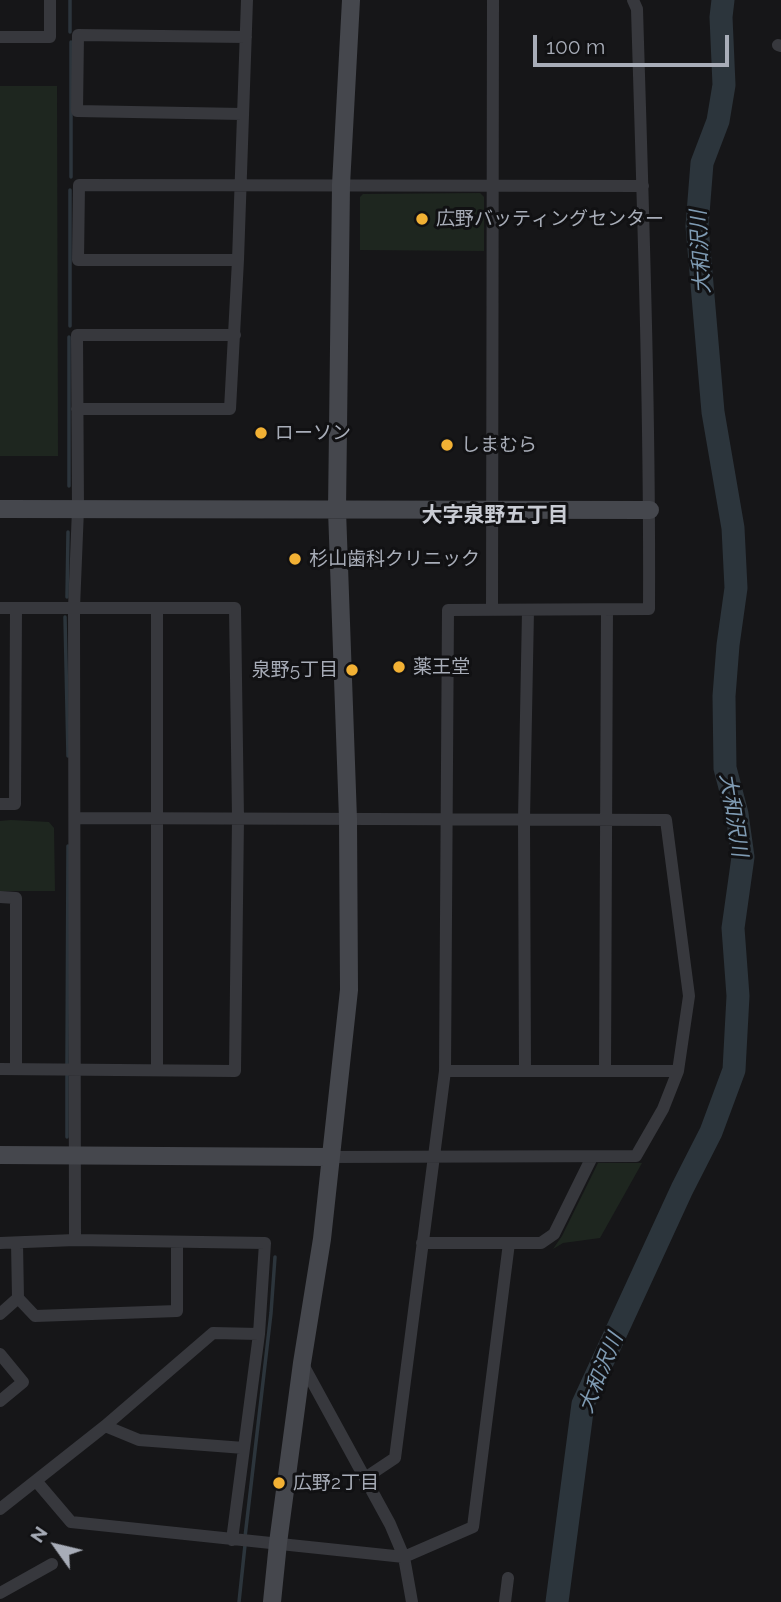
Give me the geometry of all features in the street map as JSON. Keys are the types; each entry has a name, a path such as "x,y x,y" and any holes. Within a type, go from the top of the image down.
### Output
{"street":[{"path":"0,37 50,37 50,0"},
{"path":"77,409 230,409 247,0"},
{"path":"272,1602 302,1363 322,1239 349,990 348,819 337,510 341,186 351,0"},
{"path":"492,608 493,0"},
{"path":"365,1478 395,1458 444,1071 448,610 649,609 650,510 643,186 637,9 634,0"},
{"path":"242,114 77,111 78,35 246,37"},
{"path":"238,260 78,260 79,185 643,186"},
{"path":"75,1240 74,608 78,509 77,335 235,335"},
{"path":"0,509 650,510"},
{"path":"0,608 235,608 238,818 235,1070 0,1069"},
{"path":"0,804 15,804 16,608"},
{"path":"156,608 157,1069"},
{"path":"605,1071 607,610"},
{"path":"525,1071 524,819 528,611"},
{"path":"0,1155 636,1156 663,1109 678,1071 689,996 666,820 76,818"},
{"path":"0,897 16,898 16,1069"},
{"path":"444,1071 678,1071"},
{"path":"422,1243 548,1241 592,1157"},
{"path":"0,1243 75,1240 265,1243 259,1334 232,1540"},
{"path":"17,1244 18,1298 35,1316 177,1311 177,1243"},
{"path":"37,1482 71,1522 232,1540 404,1557 473,1527 509,1243"},
{"path":"0,1314 18,1298"},
{"path":"0,1509 105,1426 213,1333 259,1334"},
{"path":"0,1354 23,1382 0,1401"},
{"path":"302,1363 365,1478 404,1557 412,1602"},
{"path":"105,1426 139,1440 244,1448"},
{"path":"0,1593 52,1564"},
{"path":"505,1602 508,1578"}],"shaded area":[{"path":"0,86 57,86 58,456 0,456"},
{"name":"広野バッティングセンター","path":"480,193 484,197 484,251 360,250 360,197 363,194"},
{"path":"0,821 49,822 54,828 55,891 0,891"},
{"path":"598,1163 642,1163 600,1238 563,1243 553,1249 562,1236"}],"waterway":[{"path":"70,0 70,32"},
{"name":"大和沢川","path":"557,1602 583,1404 711,1132 734,1070 738,996 733,928 743,857 737,814 725,768 724,696 736,588 733,528 713,412 697,226 702,163 718,121 724,85 721,17 723,0"},
{"path":"71,42 71,177"},
{"path":"70,190 70,326"},
{"path":"69,337 69,486"},
{"path":"67,597 68,532"},
{"path":"65,617 68,756"},
{"path":"67,1065 68,846"},
{"path":"67,1073 67,1137"},
{"path":"245,1537 275,1257"},
{"path":"239,1602 245,1545"}],"place":[{"name":"広野バッティングセンター","path":"422,219"},
{"name":"ローソン","path":"261,433"},
{"name":"しまむら","path":"447,445"},
{"name":"杉山歯科クリニック","path":"295,559"},
{"name":"薬王堂","path":"399,667"},
{"name":"泉野5丁目","path":"352,670"},
{"name":"広野2丁目","path":"279,1483"}],"district":[{"name":"大字泉野五丁目","path":"495,516"}]}
